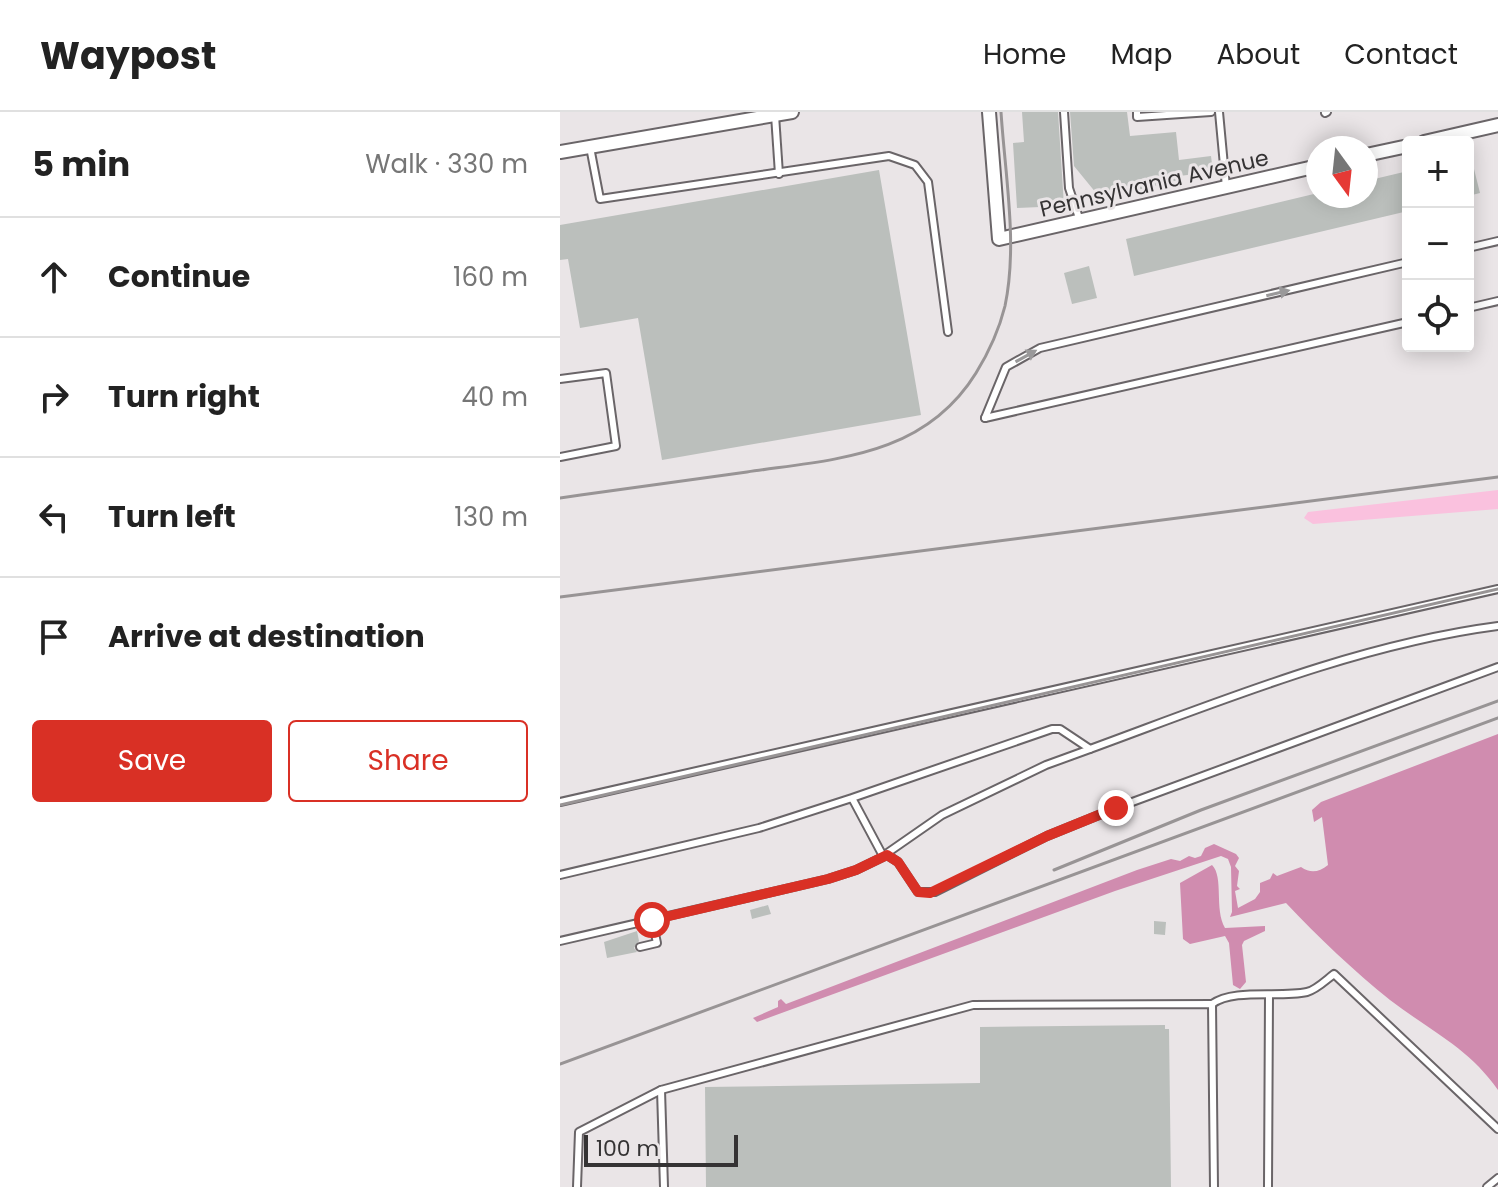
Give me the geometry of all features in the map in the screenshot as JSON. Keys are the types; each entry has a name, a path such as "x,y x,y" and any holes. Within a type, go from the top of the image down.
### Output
{"street":[{"path":"560,152 792,112"},
{"name":"Pennsylvania Avenue","path":"989,112 999,239 1306,169"},
{"path":"1450,136 1498,125"},
{"path":"1378,152 1402,147"}],"lane":[{"path":"1064,112 1069,188 1080,221"},
{"path":"1137,112 1137,117 1211,112"},
{"path":"1219,112 1226,187"},
{"path":"775,115 779,174"},
{"path":"590,147 600,199 889,156 915,165 928,182 948,332"},
{"path":"1474,247 1498,241"},
{"path":"1402,263 1040,348 1006,367 985,418 1402,323"},
{"path":"1474,307 1498,301"},
{"path":"560,379 606,373 616,446 560,457"},
{"path":"560,802 1498,589"},
{"path":"560,941 856,870 883,856 942,815 1046,765 1307,670 1498,626"},
{"path":"883,856 890,855 896,860 918,892 935,892 1047,836 1103,813 1498,667"},
{"path":"560,875 786,821 1052,729 1060,729 1090,749"},
{"path":"852,798 883,856"},
{"path":"640,947 657,943 652,920"},
{"path":"577,1187 579,1132 661,1090 973,1005 1212,1004 1226,996 1310,992 1334,974 1498,1129"},
{"path":"1268,1187 1269,996"},
{"path":"1212,1004 1214,1187"},
{"path":"661,1090 664,1187"},
{"path":"1487,1187 1498,1178"}],"shaded area":[{"path":"1498,490 1498,509 1313,524 1304,518 1308,512"},
{"path":"1498,734 1498,1090 1474,1062 1377,989 1286,903 1230,917 1231,867 1228,859 1221,856 1115,891 757,1022 753,1018 778,1007 781,999 786,1004 1137,870 1171,859 1180,861 1189,856 1201,856 1205,848 1214,844 1239,858 1235,866 1239,871 1237,886 1240,889 1235,891 1238,908 1255,899 1260,892 1260,883 1270,879 1273,873 1277,876 1301,867 1315,871 1328,865 1322,817 1314,822 1312,810 1321,802"},
{"path":"1212,865 1218,877 1220,912 1225,928 1265,926 1265,931 1242,945 1246,982 1240,989 1233,985 1229,943 1225,936 1190,944 1183,939 1180,883"}],"building":[{"path":"1022,112 1058,112 1064,206 1017,208 1013,143 1024,142"},
{"path":"1070,112 1127,112 1130,136 1176,132 1179,160 1211,156 1213,172 1179,176 1179,180 1101,199 1074,166"},
{"path":"1474,169 1480,193 1474,194"},
{"path":"879,170 921,415 662,460 638,318 580,328 568,259 560,260 560,225"},
{"path":"1402,172 1402,212 1134,276 1126,239 1306,196 1306,208 1378,208 1378,178"},
{"path":"1089,266 1097,298 1072,304 1064,273"},
{"path":"768,905 771,914 752,919 750,910"},
{"path":"1154,921 1166,922 1165,935 1154,934"},
{"path":"637,931 639,941 634,948 637,952 607,958 604,942"},
{"path":"1165,1025 1165,1029 1169,1029 1171,1187 706,1187 705,1087 980,1083 980,1027"}],"railway":[{"path":"560,498 844,457 904,438 931,422 955,401 976,373 993,341 1005,306 1009,282 1011,234 1001,112"},
{"path":"560,597 1498,477"},
{"path":"560,805 1498,589"},
{"path":"1054,870 1201,810 1498,701"},
{"path":"560,1064 1498,718"}],"route":[{"path":"652,920 828,879 887,855 898,862 918,892 930,893 1047,836 1116,808"}]}
